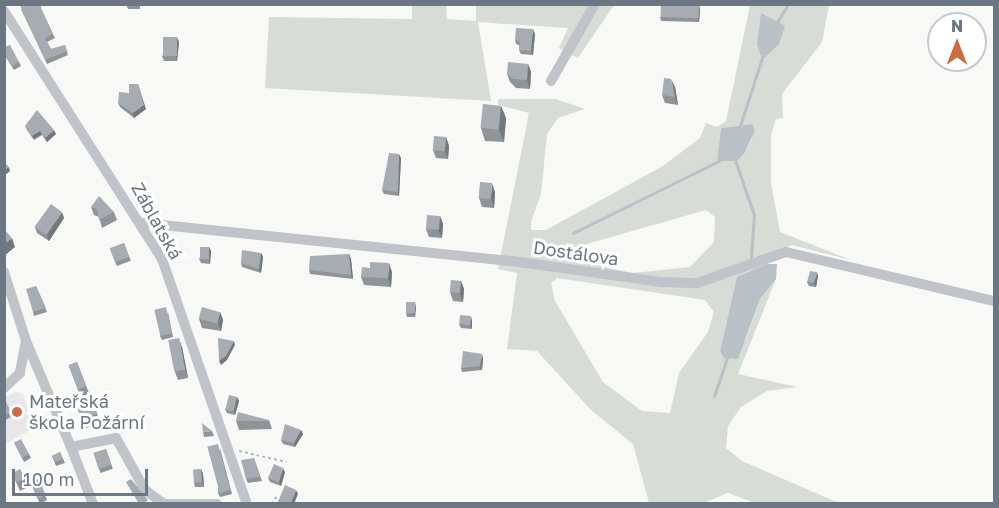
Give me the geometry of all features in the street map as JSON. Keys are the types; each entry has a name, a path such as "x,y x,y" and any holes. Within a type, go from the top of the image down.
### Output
{"street":[{"path":"551,81 595,4"},
{"name":"Záblatská","path":"4,11 143,223 162,259 247,504"},
{"name":"Dostálova","path":"143,223 512,261 661,282 697,283 786,252 994,301"},
{"path":"4,272 26,341 93,504"},
{"path":"4,388 20,373 26,341"},
{"path":"71,447 116,438 125,445 145,490 163,503 217,504"}],"path":[{"path":"227,449 287,462"},
{"path":"271,504 277,496"}],"shaded area":[{"path":"446,4 447,19 476,21 476,5 614,5 578,58 559,48 568,28 478,22 491,101 265,88 269,17 412,19 412,5"},
{"path":"750,5 829,5 822,42 782,94 783,118 776,119 771,135 771,183 780,232 851,260 791,245 767,264 727,320 720,351 746,339 760,299 776,279 738,374 797,387 767,391 741,407 728,426 726,448 742,461 839,503 755,503 728,493 703,503 649,503 633,444 591,410 537,351 507,349 517,273 498,269 529,113 498,105 498,99 556,99 585,109 558,118 547,134 541,194 531,222 531,230 546,230 663,166 700,138 706,123 717,127 726,121","holes":["752,124 752,139 744,154 737,161 717,161 721,128","706,210 715,217 714,242 690,267 632,273 574,260 579,248","557,278 705,300 714,312 708,332 679,373 670,413 642,411 603,382 555,301 551,283"]},
{"path":"761,13 785,26 779,44 762,60 757,44"},
{"path":"752,124 755,131 744,154 737,161 717,161 721,128"},
{"path":"767,264 777,264 776,279 760,299 738,359 724,358 720,351 737,277"},
{"name":"Mateřská škola Požární","path":"16,392 23,394 34,428 5,444 5,397"}],"building":[{"path":"28,4 41,4 53,34 45,38 51,49 65,45 67,51 45,60 20,5 28,6"},
{"path":"661,4 699,5 699,18 661,17"},
{"path":"516,28 533,29 531,51 519,50 520,41 515,40"},
{"path":"163,37 177,37 177,56 163,56"},
{"path":"10,45 19,62 12,66 4,52 4,47"},
{"path":"508,62 528,64 527,80 513,79 507,74"},
{"path":"664,78 671,79 675,97 662,95"},
{"path":"129,84 138,84 144,105 133,113 118,103 119,92 129,93"},
{"path":"483,104 501,106 498,130 480,128"},
{"path":"37,110 54,130 45,138 40,131 32,136 25,126"},
{"path":"434,136 446,137 445,151 433,150"},
{"path":"389,153 399,154 398,192 382,190"},
{"path":"480,182 492,183 491,199 479,198"},
{"path":"99,196 114,212 99,220 97,209 91,207"},
{"path":"51,204 62,212 46,235 35,227"},
{"path":"427,215 440,216 439,230 426,229"},
{"path":"4,229 12,238 4,244"},
{"path":"124,243 129,257 115,262 110,248"},
{"path":"200,247 209,247 209,259 200,259"},
{"path":"242,250 261,253 259,269 241,263"},
{"path":"349,254 351,275 309,270 310,256"},
{"path":"370,262 389,263 388,278 361,277 362,267 370,268"},
{"path":"810,271 817,272 814,283 807,282"},
{"path":"451,280 461,281 460,293 450,292"},
{"path":"36,286 46,308 33,312 26,289"},
{"path":"406,302 415,302 415,313 406,313"},
{"path":"166,307 172,333 160,336 154,310"},
{"path":"202,307 220,312 217,324 199,319"},
{"path":"460,315 471,316 470,325 459,324"},
{"path":"179,338 185,369 174,372 168,340"},
{"path":"218,338 234,341 226,356 219,361"},
{"path":"463,351 482,354 480,366 461,368"},
{"path":"77,362 86,386 78,389 69,365"},
{"path":"229,395 237,397 233,411 225,410"},
{"path":"4,398 11,412 4,416"},
{"path":"93,401 97,414 83,419 76,406"},
{"path":"238,412 269,420 269,421 236,421"},
{"path":"202,423 212,431 203,432"},
{"path":"285,424 301,430 294,443 281,440"},
{"path":"21,439 29,454 22,458 14,443"},
{"path":"218,444 230,490 220,493 207,447"},
{"path":"106,449 111,465 99,469 94,453"},
{"path":"60,452 63,459 55,462 52,456"},
{"path":"254,458 260,477 246,479 241,460"},
{"path":"274,464 283,468 279,482 268,478"},
{"path":"20,469 25,478 17,482 12,473"},
{"path":"201,469 202,482 194,483 193,470"},
{"path":"39,479 46,496 37,499 31,482"},
{"path":"131,479 148,500 143,504 139,504 126,482"},
{"path":"285,485 296,490 290,504 277,504"}],"waterway":[{"path":"776,24 788,4"},
{"path":"740,126 762,58"},
{"path":"735,160 754,215 751,257"},
{"path":"573,233 719,161"},
{"path":"714,396 728,355"}],"place":[{"name":"Mateřská škola Požární","path":"17,412"}]}
